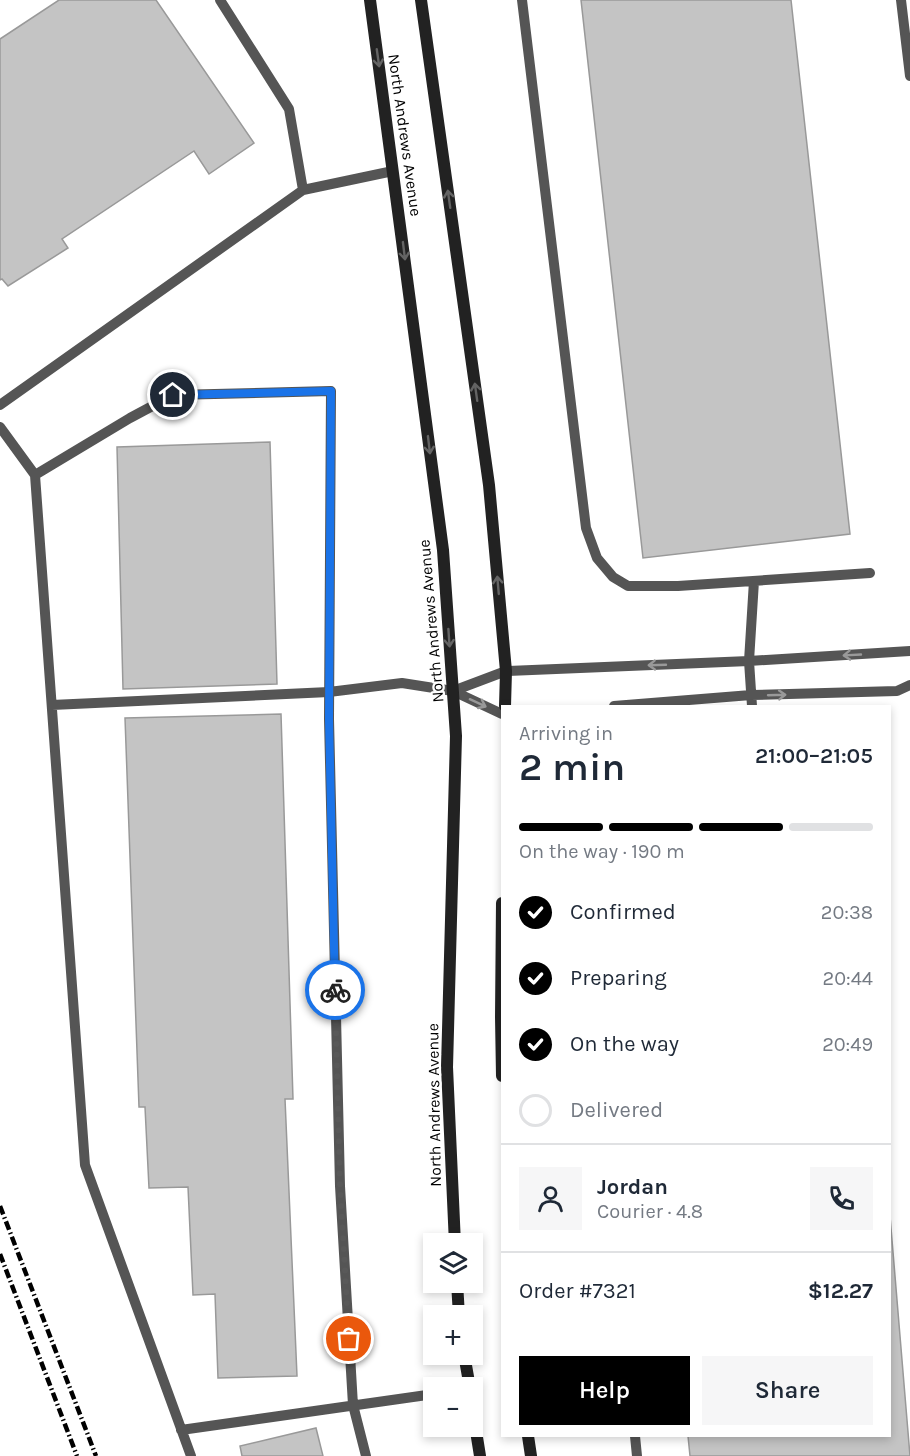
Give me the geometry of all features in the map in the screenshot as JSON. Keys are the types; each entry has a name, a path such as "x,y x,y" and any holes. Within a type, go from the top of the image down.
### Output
{"street":[{"name":"North Andrews Avenue","path":"370,0 443,550 453,691 456,736 447,1066 455,1233"},
{"name":"North Andrews Avenue","path":"421,0 489,485 506,671 505,705"},
{"path":"477,1437 480,1456"},
{"path":"528,1437 531,1456"}],"lane":[{"path":"220,0 289,109 303,190"},
{"path":"522,0 586,528 597,558 613,577 628,586 678,586 870,573"},
{"path":"901,0 910,76"},
{"path":"0,405 303,190 393,171"},
{"path":"35,476 130,418 173,395 331,391 329,692 340,1185 352,1405 366,1456"},
{"path":"0,428 35,476 85,1165 191,1456"},
{"path":"752,701 749,661 754,581"},
{"path":"453,691 506,671 749,661 910,651"},
{"path":"52,705 329,692 402,683 453,691 501,714"},
{"path":"642,705 752,701 897,691 910,685"},
{"path":"182,1430 423,1395"},
{"path":"634,1437 636,1456"}],"building":[{"path":"59,0 156,0 254,143 209,174 194,151 62,239 68,248 8,286 2,279 0,280 0,39"},
{"path":"581,0 791,0 850,534 643,558"},
{"path":"270,442 277,684 123,689 117,447"},
{"path":"281,714 293,1099 285,1099 297,1376 218,1378 215,1294 193,1295 188,1187 149,1188 145,1107 139,1107 125,718"},
{"path":"891,1228 910,1456 690,1456 688,1437 891,1437"},
{"path":"316,1428 323,1456 242,1456 240,1446"}],"railway":[{"path":"0,1206 96,1456"},
{"path":"0,1254 77,1456"}],"way so far":[{"path":"335,990 340,1185 349,1339"}],"route":[{"path":"173,395 331,391 329,719 335,990"}]}
